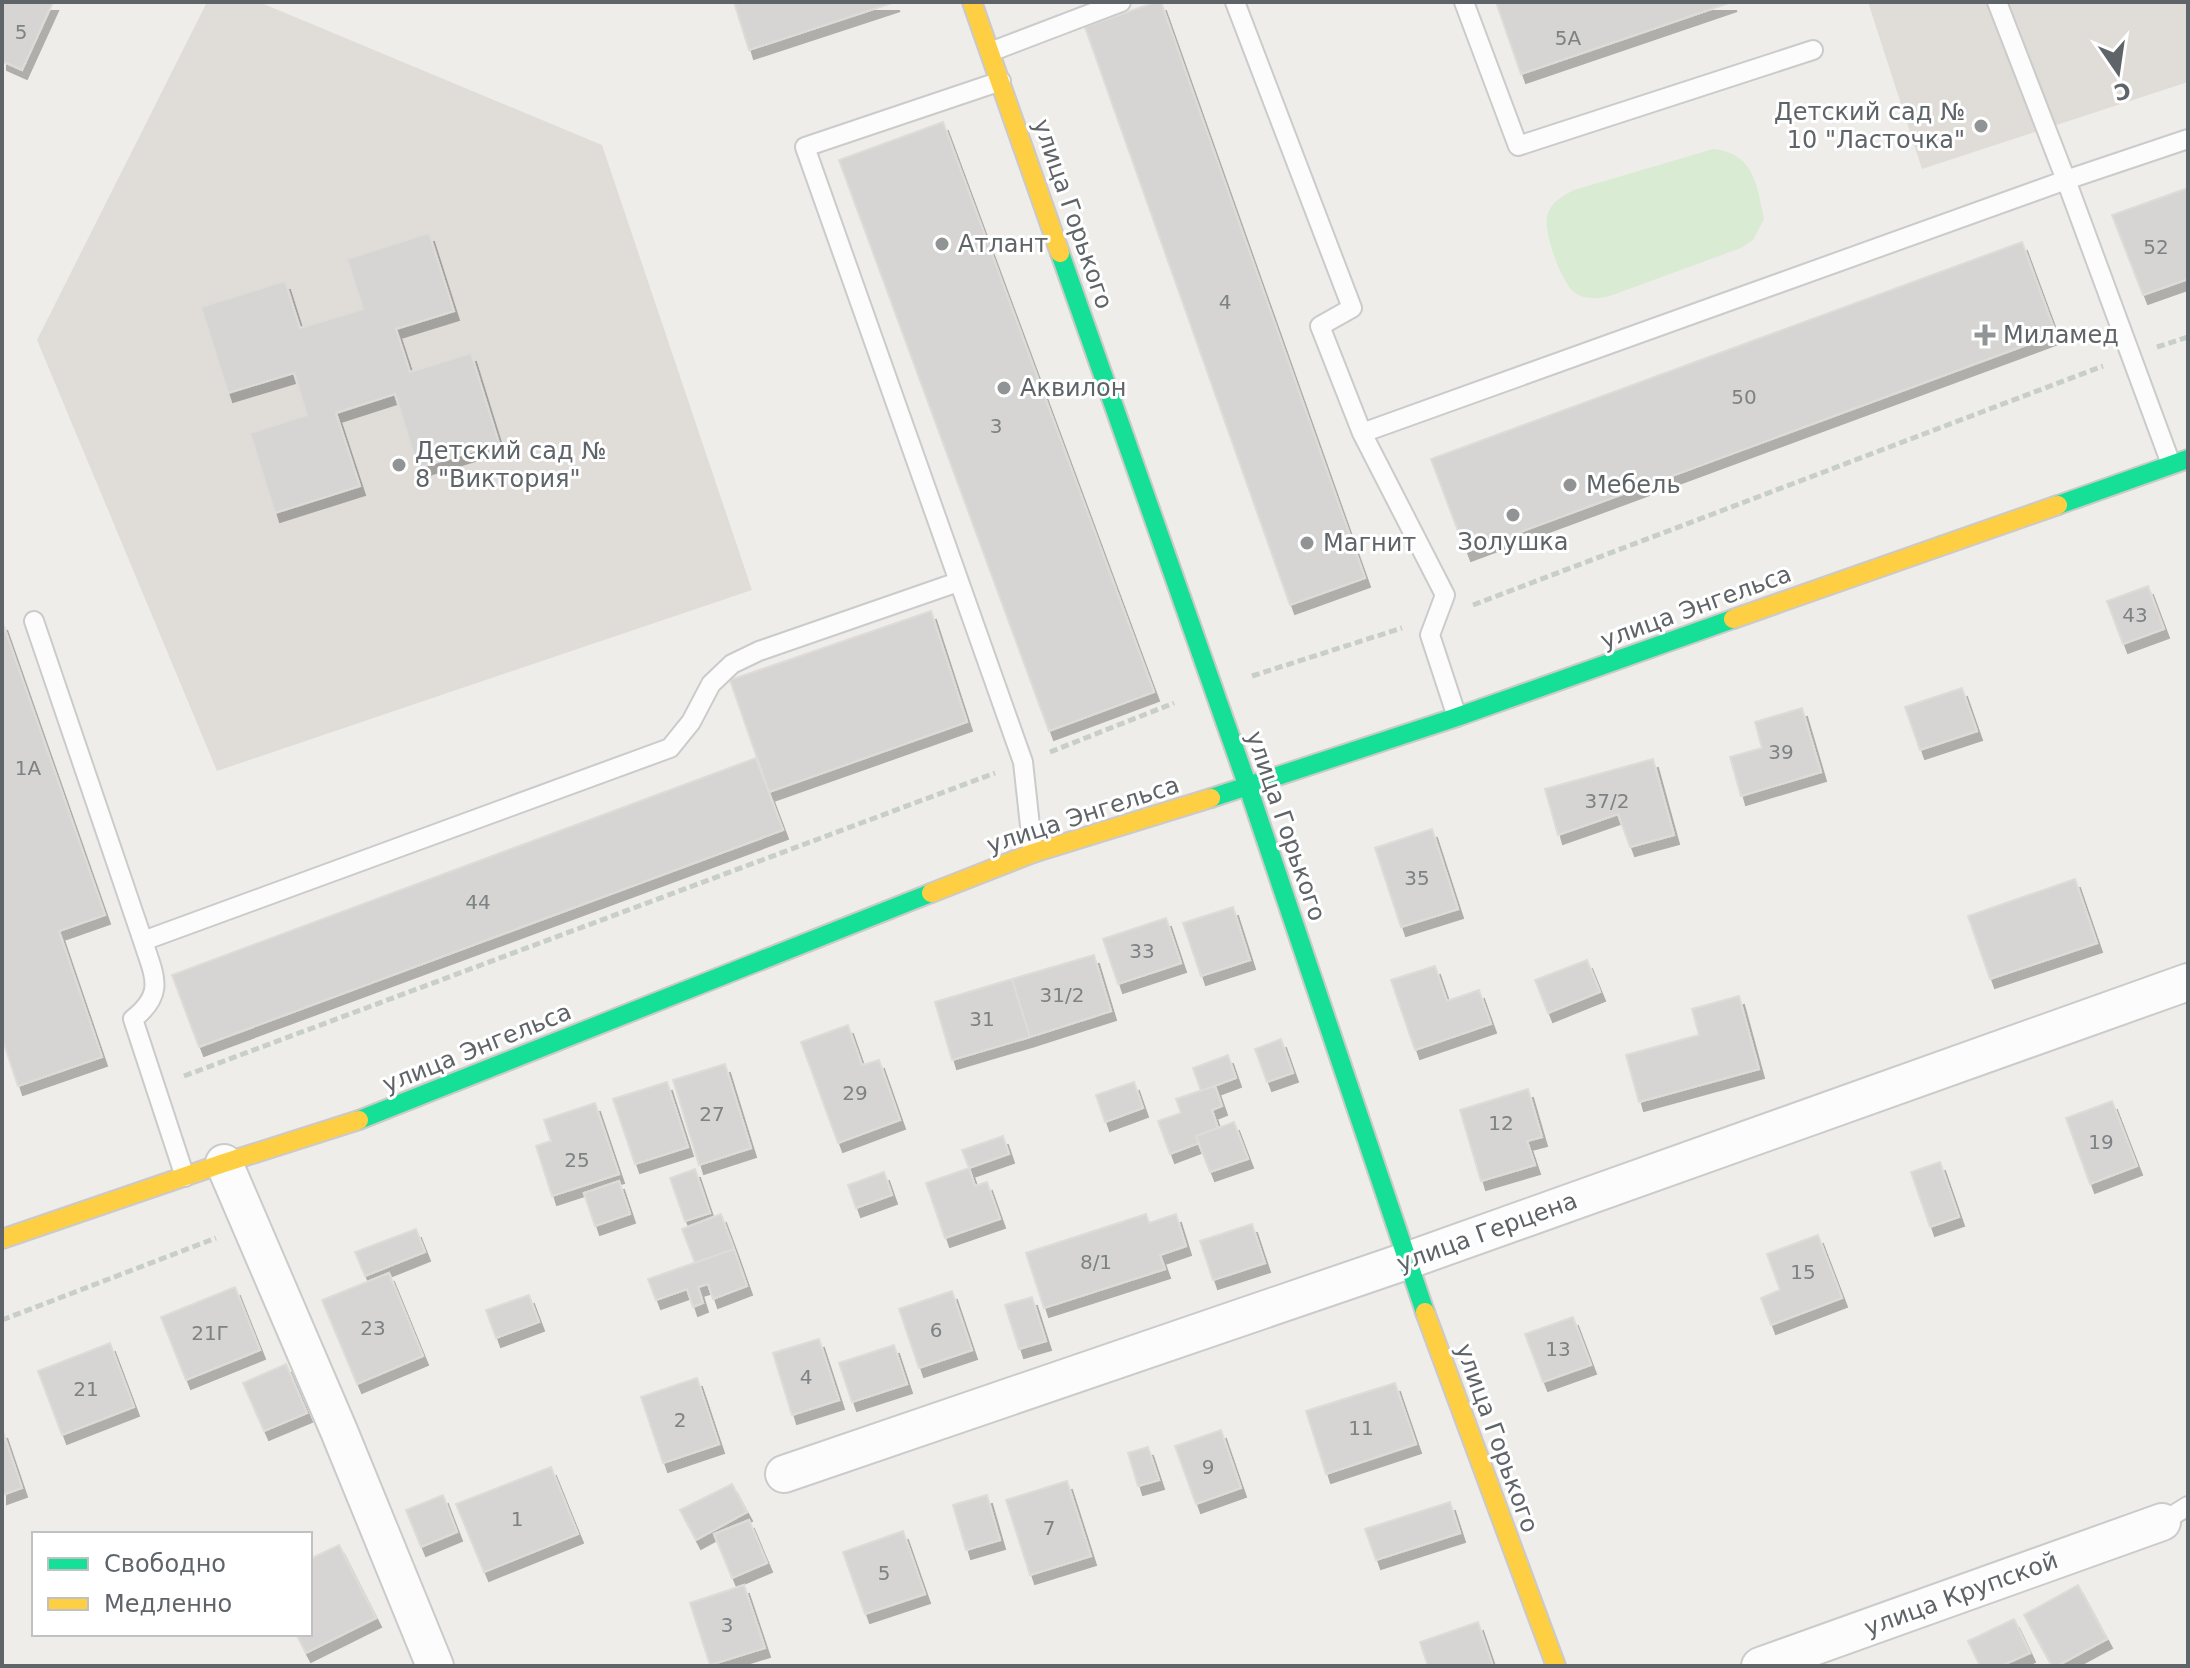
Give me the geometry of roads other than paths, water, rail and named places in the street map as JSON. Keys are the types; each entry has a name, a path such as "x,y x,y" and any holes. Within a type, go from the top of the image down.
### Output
{"street":[{"name":"улица Горького","path":"972,2 1248,787 1406,1261 1556,1666"},
{"name":"улица Энгельса","path":"2,1239 352,1123 1033,853 1248,787 1457,717 2180,462"},
{"name":"улица Герцена","path":"784,1474 1406,1261 2188,982"},
{"path":"224,1163 435,1666"},
{"name":"улица Крупской","path":"1760,1666 2175,1514"}],"lane":[{"path":"990,52 1121,2"},
{"path":"1235,2 1352,308 1320,326 1362,433 1445,595 1430,635 1457,717"},
{"path":"1464,2 1518,146 1813,50"},
{"path":"1997,2 2180,462"},
{"path":"1001,81 805,147 1023,762 1033,853"},
{"path":"1362,433 2188,139"},
{"path":"143,941 670,748 691,722 711,684 732,664 759,651 958,582"},
{"path":"34,621 156,983 147,1008 133,1019 185,1177"}],"place":[{"name":"Детский сад № 10 \"Ласточка\"","path":"1981,126"},
{"name":"Атлант","path":"942,244"},
{"name":"Миламед","path":"1985,335"},
{"name":"Аквилон","path":"1004,388"},
{"name":"Детский сад № 8 \"Виктория\"","path":"399,465"},
{"name":"Мебель","path":"1570,485"},
{"name":"Золушка","path":"1513,515"},
{"name":"Магнит","path":"1307,543"}]}
